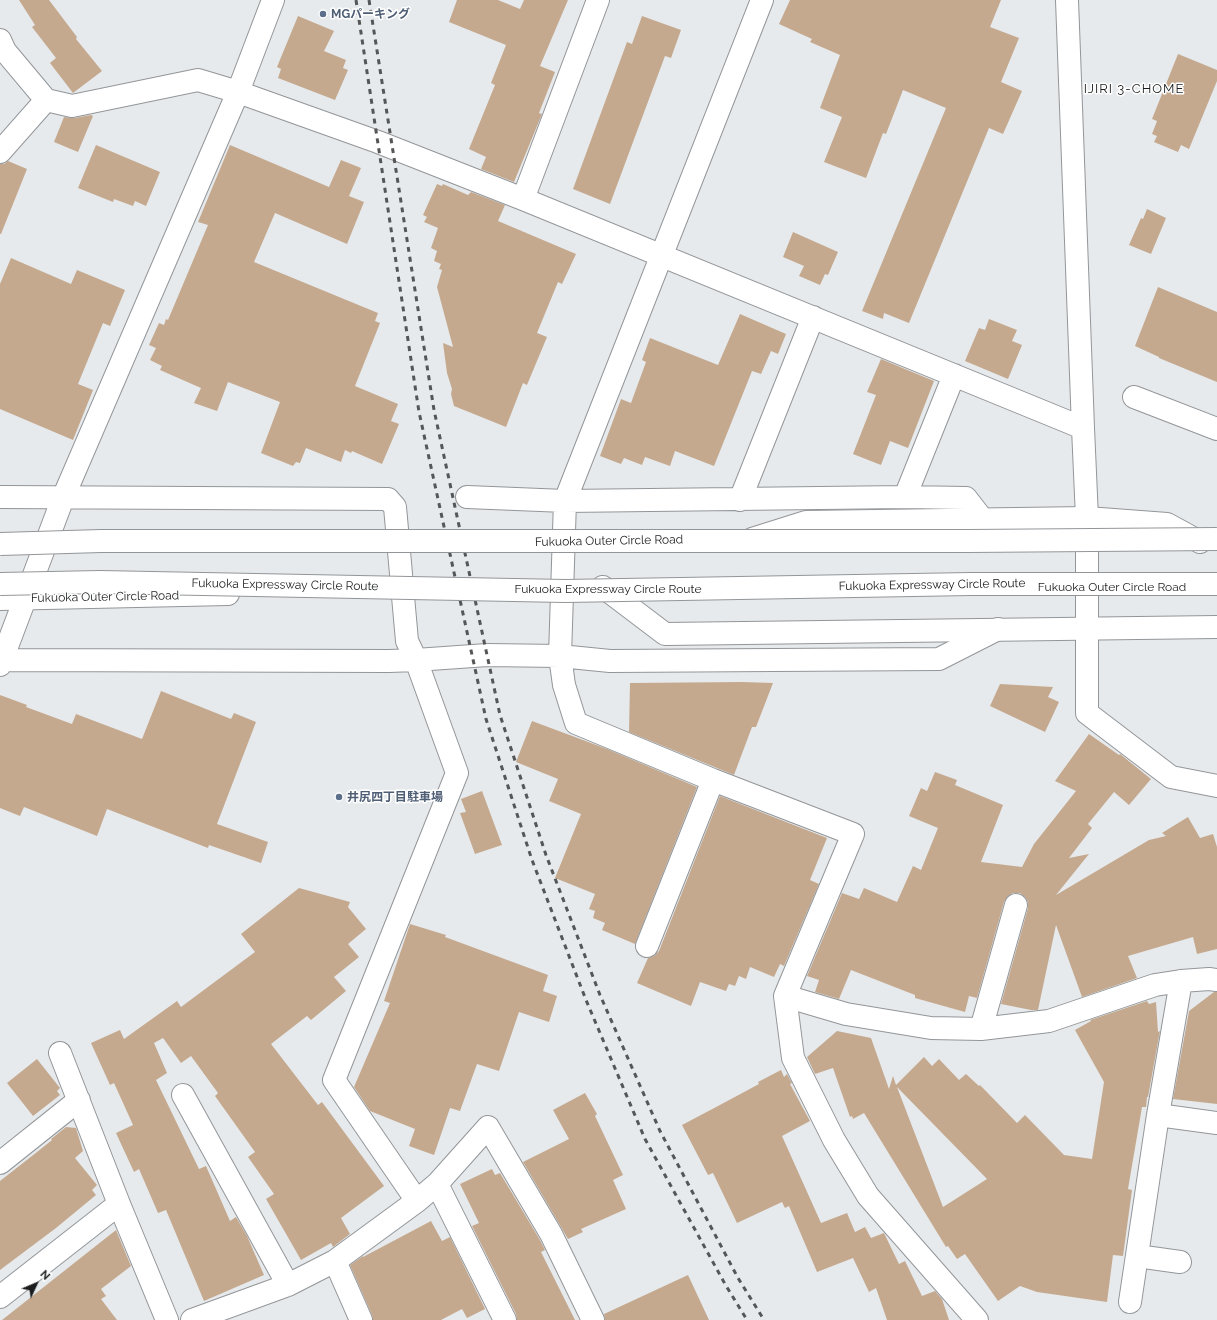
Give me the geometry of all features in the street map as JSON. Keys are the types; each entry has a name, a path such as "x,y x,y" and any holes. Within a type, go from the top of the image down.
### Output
{"main road":[{"path":"274,0 238,92 64,498 1,662 416,660 487,655 560,656 610,661 939,659 998,629"},
{"path":"523,199 598,0"},
{"path":"762,0 660,255 565,501 560,656 564,685 576,723 713,780 853,834 785,996 793,1058 834,1140 868,1196 977,1320"},
{"path":"1067,0 1082,428 1087,518 1087,713 1172,777 1217,786"},
{"path":"0,40 5,51 46,100 72,106 198,80 238,92 378,142 523,199 1082,428"},
{"path":"0,152 46,100"},
{"path":"740,500 814,318"},
{"path":"905,497 954,375"},
{"path":"1134,397 1217,429"},
{"path":"468,497 565,501 905,497 966,498 983,520"},
{"path":"0,498 388,499 395,507 407,641 416,660 457,772 334,1080 417,1201"},
{"path":"749,540 806,522 1087,518 1167,524 1214,545"},
{"name":"Fukuoka Outer Circle Road","path":"0,545 45,546 749,540 1087,545 1214,545"},
{"path":"0,545 101,541 922,541 1214,545"},
{"name":"Fukuoka Expressway Circle Route","path":"0,584 100,582 565,590 971,584 1217,586"},
{"name":"Fukuoka Outer Circle Road","path":"0,599 604,587 1217,586"},
{"path":"604,587 664,634 1217,627"},
{"path":"647,946 713,780"},
{"path":"981,1029 1016,905"},
{"path":"785,996 846,1014 931,1028 981,1029 1049,1021 1155,985 1181,981 1209,979 1217,980"},
{"path":"1130,1302 1158,1115 1181,981"},
{"path":"60,1053 80,1100 119,1204 167,1320"},
{"path":"183,1095 288,1285"},
{"path":"0,1163 80,1100"},
{"path":"1158,1115 1217,1123"},
{"path":"192,1320 288,1285 335,1261 438,1184 488,1127 551,1234 593,1320"},
{"path":"438,1184 505,1320"},
{"path":"0,1297 119,1204"},
{"path":"1137,1256 1180,1262"},
{"path":"335,1261 361,1320"}],"building":[{"path":"19,0 49,0 77,37 76,39 102,71 73,93 50,63 56,58 32,27 35,25"},
{"path":"457,0 498,0 520,9 524,0 568,0 540,66 555,72 539,113 542,114 514,182 481,169 486,157 469,149 495,85 491,83 506,45 449,22"},
{"path":"790,0 1001,0 990,27 1019,38 1001,82 1022,91 1003,134 989,128 909,323 884,313 883,319 862,311 946,108 903,90 886,134 883,133 866,178 824,162 842,117 820,108 840,55 810,42 812,39 779,24"},
{"path":"298,16 334,31 324,51 346,60 343,68 348,70 335,100 278,78 281,69 277,67"},
{"path":"642,16 681,30 671,58 665,56 610,204 573,189 627,42 632,44"},
{"path":"1178,54 1217,70 1217,81 1189,149 1181,145 1178,152 1154,142 1157,136 1152,134 1157,121 1152,119"},
{"path":"91,115 93,116 78,152 54,142 64,117 74,118"},
{"path":"96,145 160,172 146,206 135,201 133,206 114,199 113,202 78,188"},
{"path":"230,145 329,187 341,160 361,168 349,196 364,202 347,244 275,213 254,262 378,313 375,321 380,323 355,386 398,404 391,421 399,424 382,464 352,451 351,453 345,450 341,462 306,448 300,463 296,462 293,466 261,453 280,402 228,382 217,411 194,403 201,388 160,370 162,366 150,360 156,348 149,345 159,323 164,325 166,319 168,320 208,225 198,222"},
{"path":"8,161 27,169 0,234 0,164 4,164"},
{"path":"437,184 442,186 443,184 468,195 471,192 505,205 498,221 576,254 562,284 558,282 537,333 547,337 527,385 523,383 506,427 454,406 451,394 452,389 447,373 443,343 453,347 437,287 442,270 439,269 441,264 434,261 437,251 431,248 438,228 424,222 427,217 423,215"},
{"path":"1147,209 1166,218 1151,254 1129,245 1141,218 1143,219"},
{"path":"793,232 838,252 828,275 825,274 820,285 799,276 804,266 783,257"},
{"path":"11,258 71,284 77,270 125,290 110,326 103,323 78,384 93,390 73,440 0,409 0,284"},
{"path":"1158,287 1217,312 1217,382 1159,358 1135,346"},
{"path":"740,314 786,334 778,354 771,351 761,374 752,371 714,466 675,451 670,466 645,457 642,465 624,458 621,464 600,456 621,399 631,403 646,362 642,360 650,338 718,365"},
{"path":"989,319 1017,330 1012,341 1022,345 1008,379 965,361 979,328 985,330"},
{"path":"881,359 934,381 908,448 890,441 881,465 853,454 876,395 867,392"},
{"path":"630,683 773,683 756,727 752,727 734,775 629,732"},
{"path":"1000,684 1053,687 1048,697 1059,702 1045,732 990,706"},
{"path":"161,691 231,719 234,713 256,722 217,824 268,842 261,863 209,845 208,848 107,809 97,836 24,807 20,816 0,808 0,695 27,705 26,707 72,724 76,714 142,739"},
{"path":"532,721 607,749 697,787 635,944 602,930 605,923 593,918 595,911 589,909 595,894 555,878 581,814 549,801 558,779 516,762"},
{"path":"1089,734 1119,755 1120,754 1151,779 1129,805 1114,792 1088,824 1092,828 1069,858 1089,854 1056,895 1149,840 1166,836 1162,833 1188,817 1200,838 1213,834 1217,847 1217,949 1197,954 1193,937 1128,956 1137,978 1082,997 1056,925 1038,1010 1001,1004 1028,908 1028,902 1025,897 1020,893 1013,893 1008,896 1004,902 977,998 969,996 965,1012 915,998 915,995 851,970 839,999 815,992 819,980 807,976 842,893 859,899 864,888 897,902 913,866 921,870 938,828 909,816 921,788 927,791 935,772 957,780 955,785 1003,805 981,862 1022,867 1034,844 1076,791 1055,781"},
{"path":"482,791 502,845 475,854 460,813 466,812 461,799"},
{"path":"720,796 827,838 810,880 819,884 784,966 780,964 774,977 750,967 746,979 739,976 735,986 729,984 726,991 700,982 691,1006 637,983 648,958 654,956 659,951"},
{"path":"299,888 350,902 348,907 366,929 348,944 359,957 334,977 346,991 311,1020 307,1016 271,1044 318,1105 322,1102 384,1186 341,1218 350,1234 333,1247 331,1243 301,1260 266,1199 274,1194 248,1157 255,1152 215,1096 218,1093 191,1056 181,1063 163,1038 154,1043 167,1073 156,1080 199,1169 206,1166 230,1221 236,1217 247,1236 264,1275 204,1301 166,1210 158,1213 139,1169 134,1172 116,1133 133,1125 114,1083 110,1085 91,1043 120,1030 124,1039 177,1001 181,1007 255,952 241,934"},
{"path":"410,924 446,935 445,937 548,975 543,991 557,996 549,1022 519,1012 499,1071 477,1064 460,1111 450,1108 434,1155 409,1146 415,1129 370,1111 354,1087 390,1003 384,1001"},
{"path":"1214,992 1217,992 1217,1104 1173,1099 1189,1011"},
{"path":"1147,1001 1149,1004 1156,1002 1158,1032 1160,1031 1146,1107 1142,1107 1128,1189 1132,1190 1123,1256 1113,1255 1107,1302 1037,1292 1020,1286 998,1301 965,1254 957,1259 948,1246 946,1247 864,1113 853,1119 852,1116 850,1117 833,1068 815,1074 807,1057 837,1031 871,1038 889,1089 893,1076 896,1085 924,1057 932,1066 939,1059 959,1080 966,1074 979,1086 980,1085 1017,1123 1025,1115 1064,1155 1092,1159 1104,1082 1075,1030 1091,1021 1090,1020","holes":["897,1087 987,1179 943,1207"]},
{"path":"37,1059 60,1088 57,1091 60,1095 33,1116 7,1083"},
{"path":"781,1070 784,1077 787,1074 792,1083 790,1084 810,1121 782,1136 821,1223 847,1213 855,1232 865,1227 871,1238 884,1233 899,1264 905,1261 922,1296 935,1291 942,1299 949,1320 887,1320 876,1288 869,1292 853,1258 817,1272 789,1206 785,1208 782,1202 737,1223 713,1173 708,1175 682,1125 759,1084 758,1082"},
{"path":"585,1093 597,1114 595,1116 623,1175 613,1180 626,1209 581,1229 583,1232 568,1239 523,1162 569,1139 553,1110"},
{"path":"66,1127 76,1128 83,1151 75,1158 97,1185 92,1190 96,1195 56,1228 0,1270 0,1181"},
{"path":"492,1169 495,1175 500,1173 540,1240 545,1250 541,1252 575,1320 517,1320 516,1314 472,1226 479,1223 460,1184"},
{"path":"431,1221 442,1241 450,1237 485,1309 467,1318 462,1309 441,1320 373,1320 350,1265 363,1256"},
{"path":"116,1230 131,1266 101,1289 106,1296 101,1299 117,1320 2,1320"},
{"path":"688,1275 709,1320 605,1320 604,1314"}],"railway":[{"path":"356,0 419,412 486,719 532,860 586,1000 645,1139 725,1284 747,1320"},
{"path":"369,0 434,410 500,715 546,855 600,995 660,1131 738,1278 764,1320"}],"place":[{"name":"MGパーキング","path":"323,14"},
{"name":"井尻四丁目駐車場","path":"339,797"}],"district":[{"name":"IJIRI 3-CHOME","path":"1134,89"}]}
